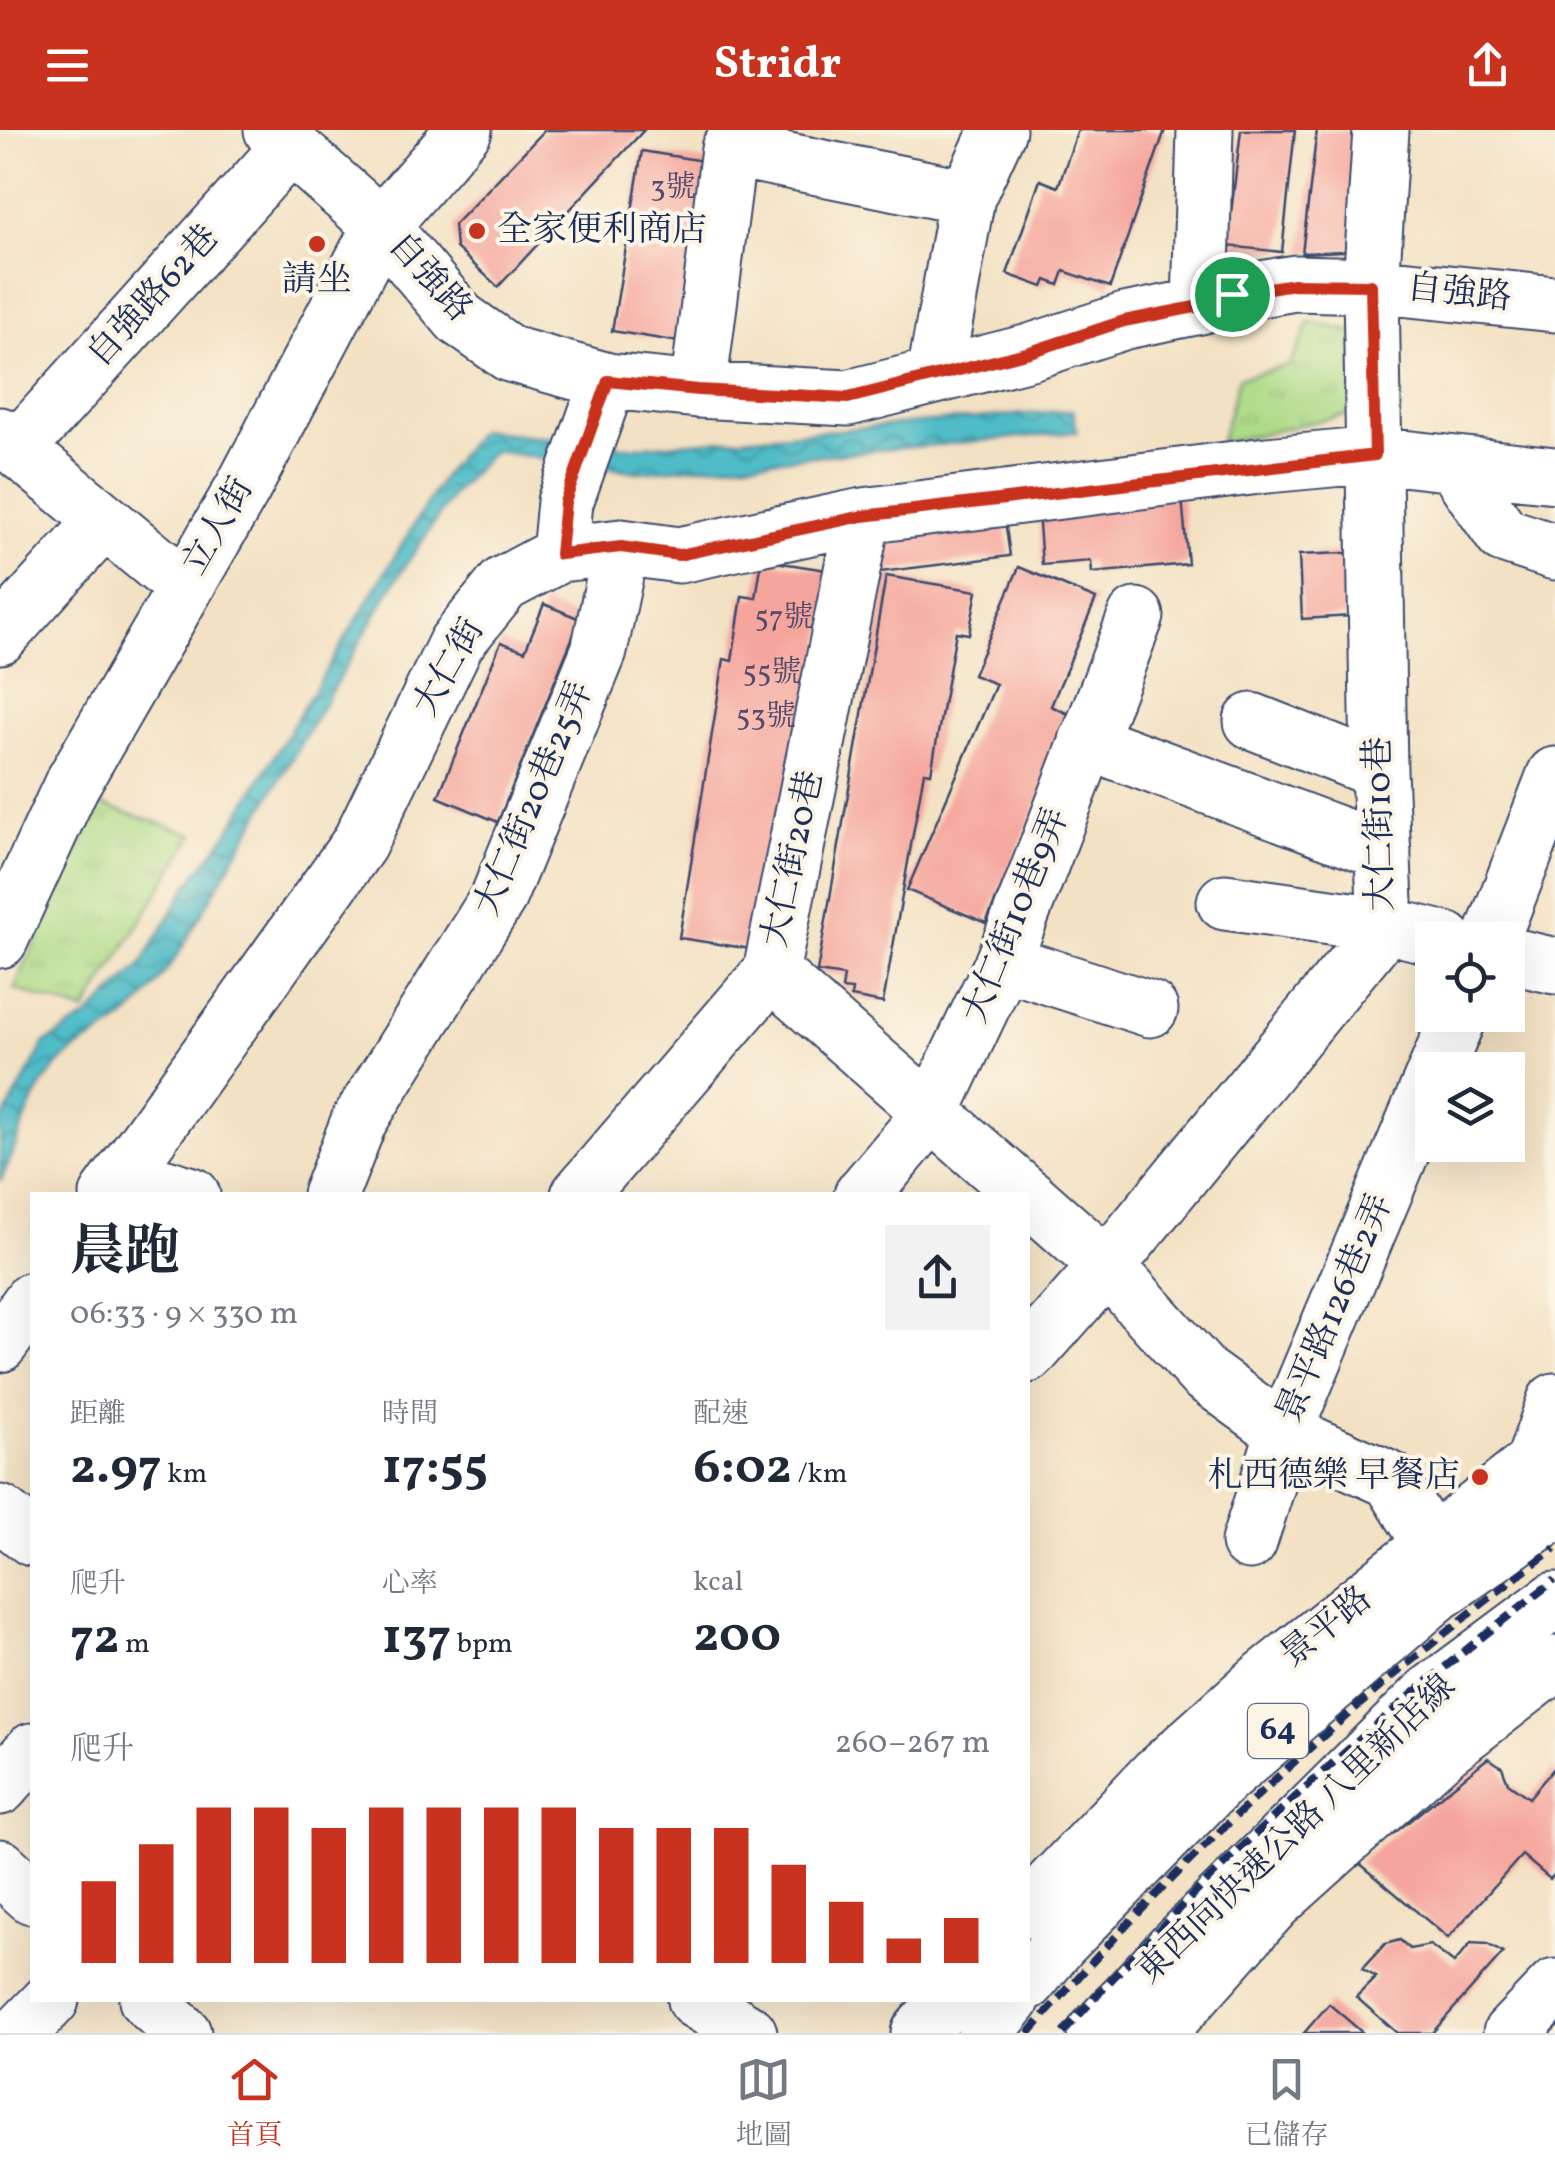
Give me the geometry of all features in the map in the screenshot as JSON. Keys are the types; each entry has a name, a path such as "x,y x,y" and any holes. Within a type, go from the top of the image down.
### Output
{"main road":[{"name":"立人街","path":"0,940 71,786 243,488 381,226 464,130"},
{"path":"935,376 967,197 998,130"},
{"path":"1200,306 1205,130"},
{"name":"大仁街10巷","path":"1030,1352 1107,1266 1386,926 1379,771 1371,285 1380,130"},
{"name":"自強路","path":"281,138 381,226 460,319 510,354 608,381 848,398 1030,352 1124,321 1200,306 1232,294 1294,284 1371,285 1555,304"},
{"name":"自強路62巷","path":"8,442 281,138"},
{"path":"698,390 730,149 967,197"},
{"path":"562,528 608,381"},
{"path":"8,442 185,587"},
{"name":"大仁街","path":"116,1185 360,844 456,643 504,584 562,528 621,547 679,555 863,516 1375,455 1555,475"},
{"path":"1454,464 1503,535 1555,552"},
{"name":"大仁街20巷","path":"582,1192 770,972 863,516"},
{"path":"0,636 104,521"},
{"name":"大仁街20巷25弄","path":"331,1192 358,1121 498,898 599,650 621,547"},
{"name":"大仁街10巷9弄","path":"865,1192 932,1112 1004,962 1136,616"},
{"path":"1252,721 1379,771"},
{"path":"1087,741 1382,851"},
{"path":"1498,922 1555,775"},
{"path":"1225,902 1415,933"},
{"path":"1525,959 1555,966"},
{"path":"1004,962 1150,1009"},
{"path":"770,972 1022,1192"},
{"name":"景平路126巷2弄","path":"1249,1542 1284,1432 1415,1120"},
{"path":"116,1185 169,1192"},
{"path":"1030,1199 1107,1266 1204,1374 1284,1432 1390,1480 1431,1544"},
{"path":"0,1344 30,1303"},
{"path":"1548,1468 1555,1401"},
{"name":"景平路","path":"1030,1908 1156,1775 1261,1681 1431,1544 1548,1468"},
{"name":"64","path":"1030,1980 1059,1944 1218,1782 1438,1593 1555,1511"},
{"path":"0,1513 30,1536"},
{"name":"東西向快速公路 八里新店線","path":"1095,2033 1189,1932 1430,1693 1555,1600"},
{"path":"1158,2033 1274,1903 1444,1749 1555,1664"},
{"path":"0,1787 30,1753"},
{"path":"0,1866 30,1894"},
{"path":"1510,2033 1555,1987"},
{"path":"19,2033 49,2002"},
{"path":"149,2002 183,2033"},
{"path":"697,2002 749,2033"},
{"path":"919,2033 946,2002"},
{"path":"985,2033 1010,2002"}],"green space":[{"path":"1310,322 1361,334 1359,412 1220,443 1239,378 1290,365"},
{"path":"99,804 194,834 85,1012 14,989"}],"water":[{"path":"1073,410 1077,432 638,472 493,451 454,493 396,580 177,956 134,1010 53,1070 30,1110 0,1182 0,1125 44,1044 89,1016 140,967 187,886 227,834 444,475 479,430 633,447"}],"building":[{"path":"545,130 644,130 498,287 456,248 454,225"},
{"path":"1078,130 1165,130 1110,287 1064,271 1059,285 1046,280 1043,287 1007,274 1040,180 1058,187"},
{"path":"1241,130 1295,130 1282,252 1227,246"},
{"path":"1317,130 1376,130 1351,248 1302,253"},
{"path":"642,151 728,165 698,345 612,331"},
{"path":"1182,497 1188,564 1092,573 1091,561 1042,565 1038,510"},
{"path":"1005,520 1010,556 864,574 882,535"},
{"path":"1365,552 1369,615 1302,619 1299,555"},
{"path":"762,560 833,571 771,952 679,938 724,659 732,661 742,596 756,598"},
{"path":"1019,567 1096,599 1051,706 1075,717 986,923 907,890 996,684 973,675"},
{"path":"886,576 977,591 969,634 956,632 931,773 924,772 883,1003 851,997 852,990 842,989 844,976 817,972"},
{"path":"544,604 580,619 498,822 438,797 501,642 525,651"},
{"path":"1488,1758 1502,1767 1508,1783 1529,1798 1555,1767 1555,1874 1550,1879 1522,1855 1448,1938 1358,1862"},
{"path":"1400,1940 1410,1949 1430,1945 1454,1963 1471,1943 1487,1944 1503,1953 1432,2033 1397,2033 1356,1997 1376,1977 1362,1969 1385,1944"},
{"path":"1329,2004 1363,2033 1304,2033"}],"railway":[{"path":"1029,2033 1150,1901 1278,1776 1413,1659 1555,1548"},
{"path":"1063,2033 1178,1910 1298,1794 1424,1685 1555,1580"}],"place":[{"name":"全家便利商店","path":"477,231"},
{"name":"請坐","path":"317,244"},
{"name":"札西德樂 早餐店","path":"1480,1477"}],"route":[{"path":"1294,284 1371,285 1375,455 863,516 679,555 621,547 560,554 565,502 608,381 848,398 1030,352 1124,321 1200,306 1232,294 1294,284"}]}
